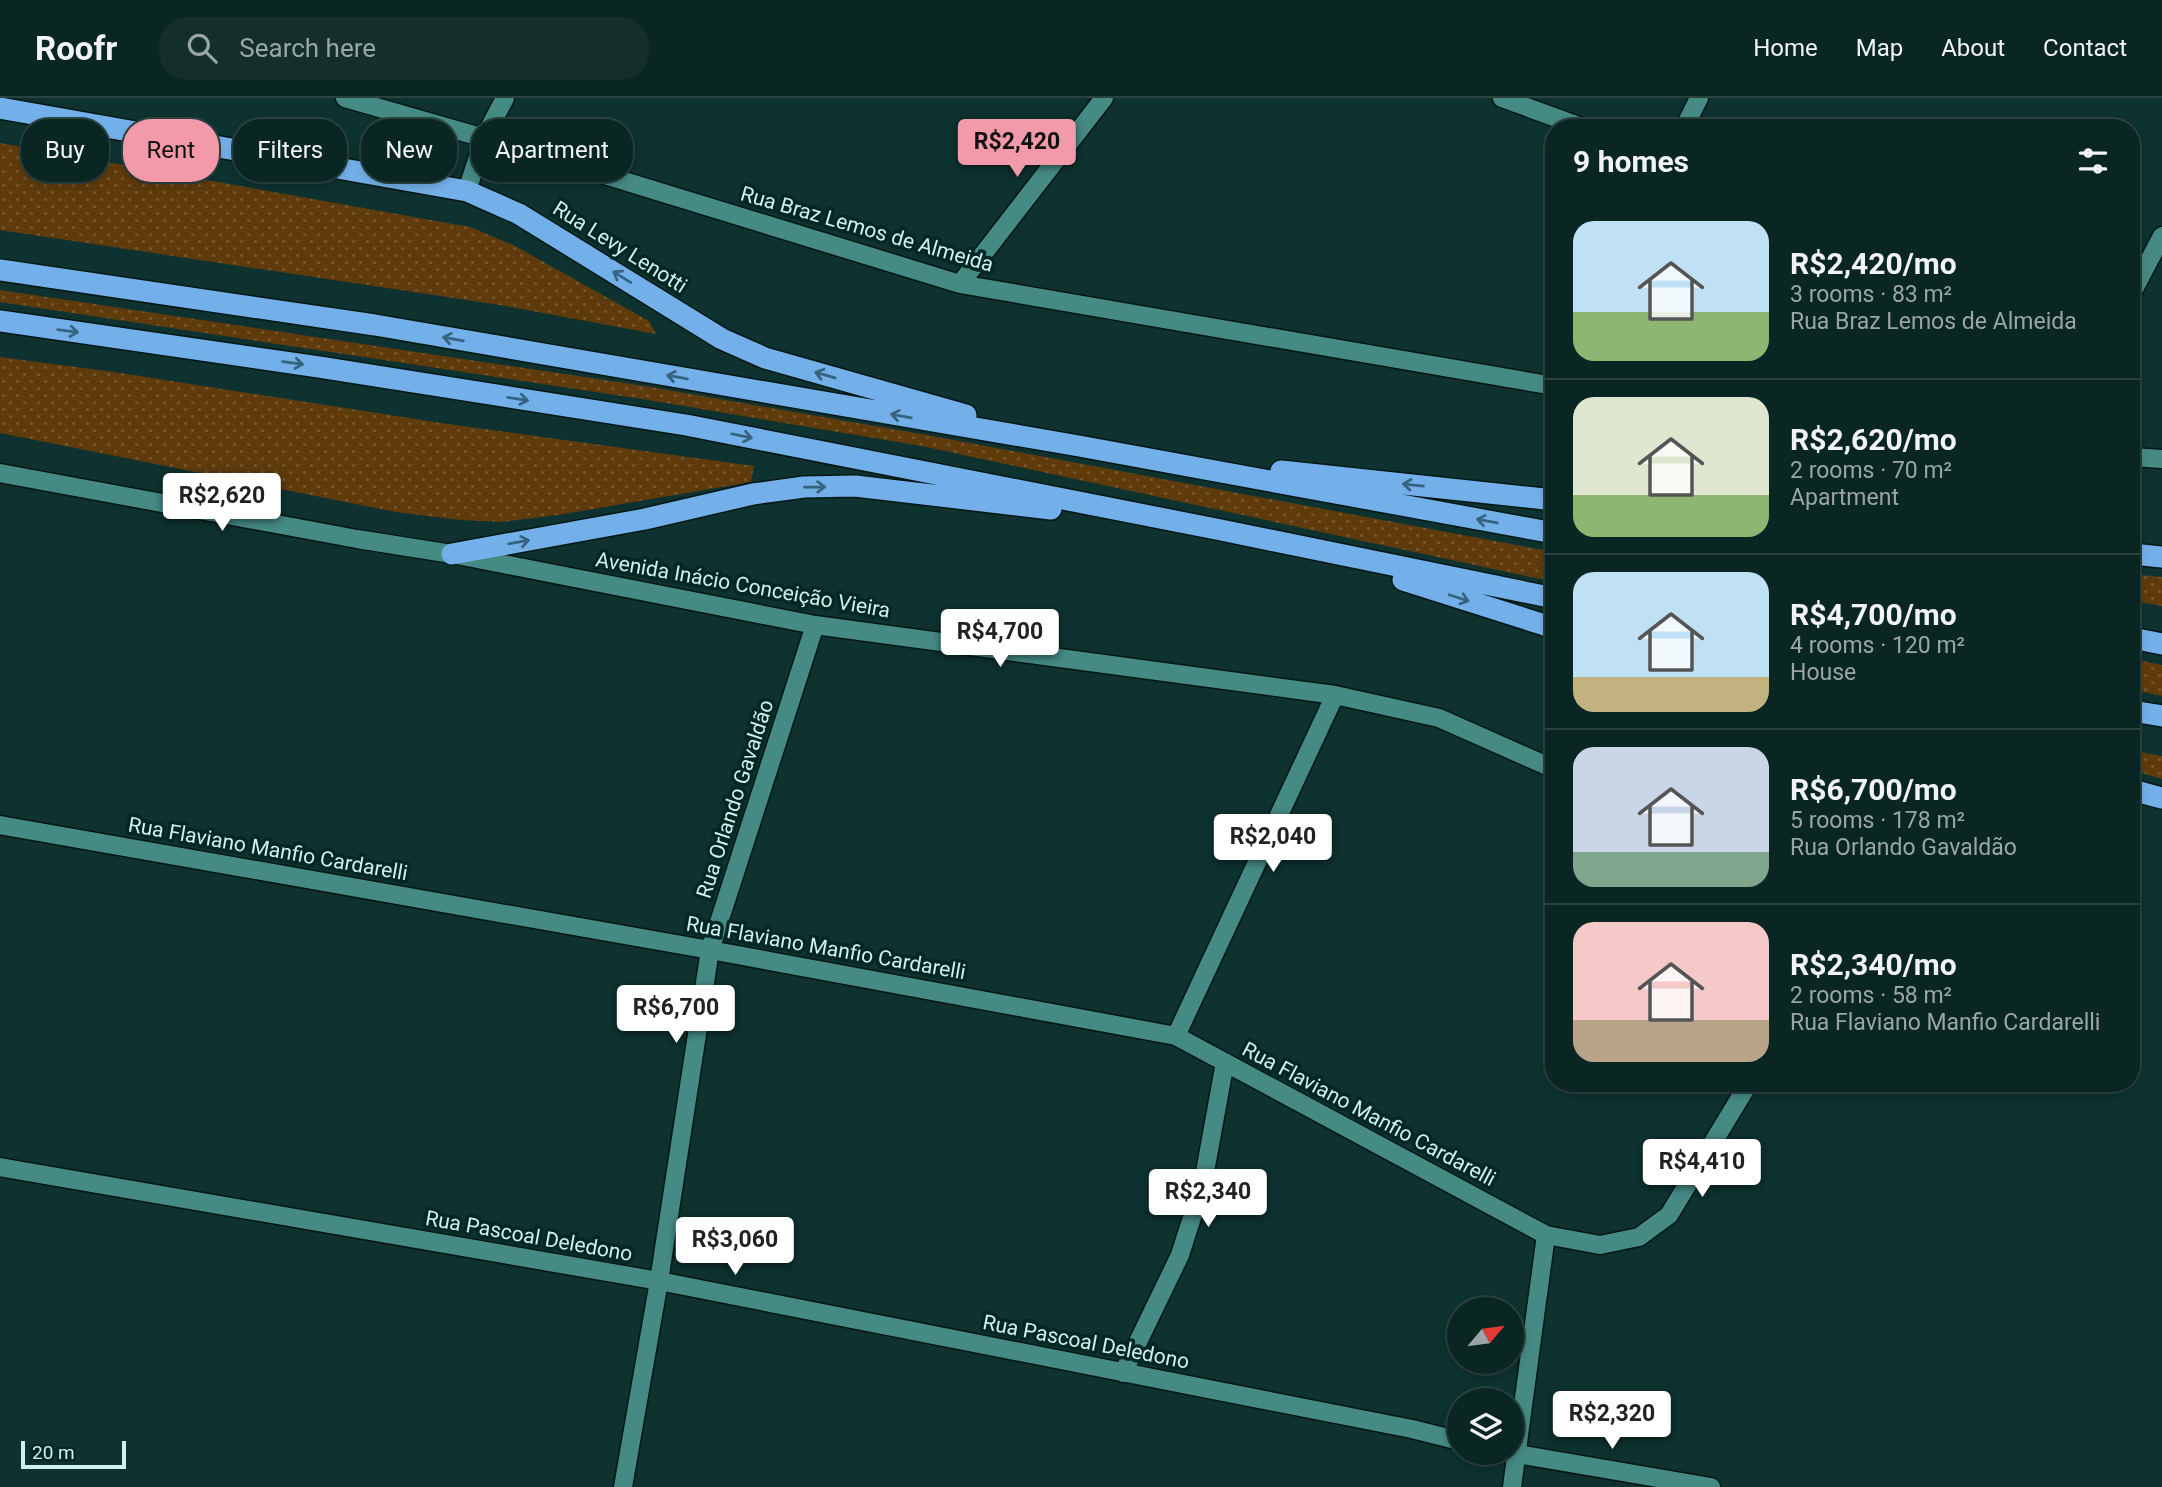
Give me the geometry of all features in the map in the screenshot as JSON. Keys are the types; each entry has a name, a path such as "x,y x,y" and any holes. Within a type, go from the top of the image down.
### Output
{"highway":[{"name":"Rua Levy Lenotti","path":"0,108 467,191 519,214 722,339 765,358 1079,446"},
{"path":"0,270 375,325 1079,446 1545,531"},
{"path":"0,321 319,367 686,425 1545,596"},
{"path":"1108,452 1545,499"},
{"path":"452,554 645,519 753,494 804,487 855,486 1221,530"},
{"path":"1300,548 1545,625"},
{"path":"2140,555 2162,557"},
{"path":"2140,640 2162,644"},
{"path":"2140,712 2162,716"},
{"path":"2140,792 2162,798"}],"street":[{"name":"Rua Braz Lemos de Almeida","path":"345,98 471,134"},
{"path":"494,119 505,98"},
{"path":"960,284 1104,98"},
{"path":"1502,98 1559,119"},
{"path":"1688,119 1699,98"},
{"path":"467,191 471,179"},
{"name":"Rua Braz Lemos de Almeida","path":"627,182 960,284 1545,384"},
{"path":"2140,278 2162,236"},
{"path":"2140,457 2162,458"},
{"name":"Avenida Inácio Conceição Vieira","path":"0,473 452,554 815,625 1335,695 1439,718 1545,765"},
{"name":"Rua Orlando Gavaldão","path":"623,1487 659,1282 710,950 815,625"},
{"path":"1177,1036 1335,695"},
{"name":"Rua Flaviano Manfio Cardarelli","path":"0,825 710,950 1177,1036 1546,1235 1601,1245 1639,1237 1670,1215 1744,1092"},
{"path":"1123,1373 1180,1255 1203,1184 1225,1062"},
{"name":"Rua Pascoal Deledono","path":"0,1167 659,1282 1447,1438"},
{"path":"1522,1388 1546,1235"},
{"path":"1524,1456 1711,1487"},
{"path":"1511,1465 1512,1487"}],"shaded area":[{"path":"0,143 21,147 21,182 109,182 109,162 123,165 123,182 218,182 470,227 515,246 649,321 656,334 500,305 0,230"},
{"path":"0,290 645,386 927,435 1545,550 1545,580 922,446 642,399 0,302"},
{"path":"0,357 441,423 754,466 751,482 558,515 503,522 396,512 0,433"},
{"path":"2140,575 2162,577 2162,606 2140,602"},
{"path":"2140,661 2162,665 2162,696 2140,692"},
{"path":"2140,752 2162,756 2162,779 2140,772"}]}
